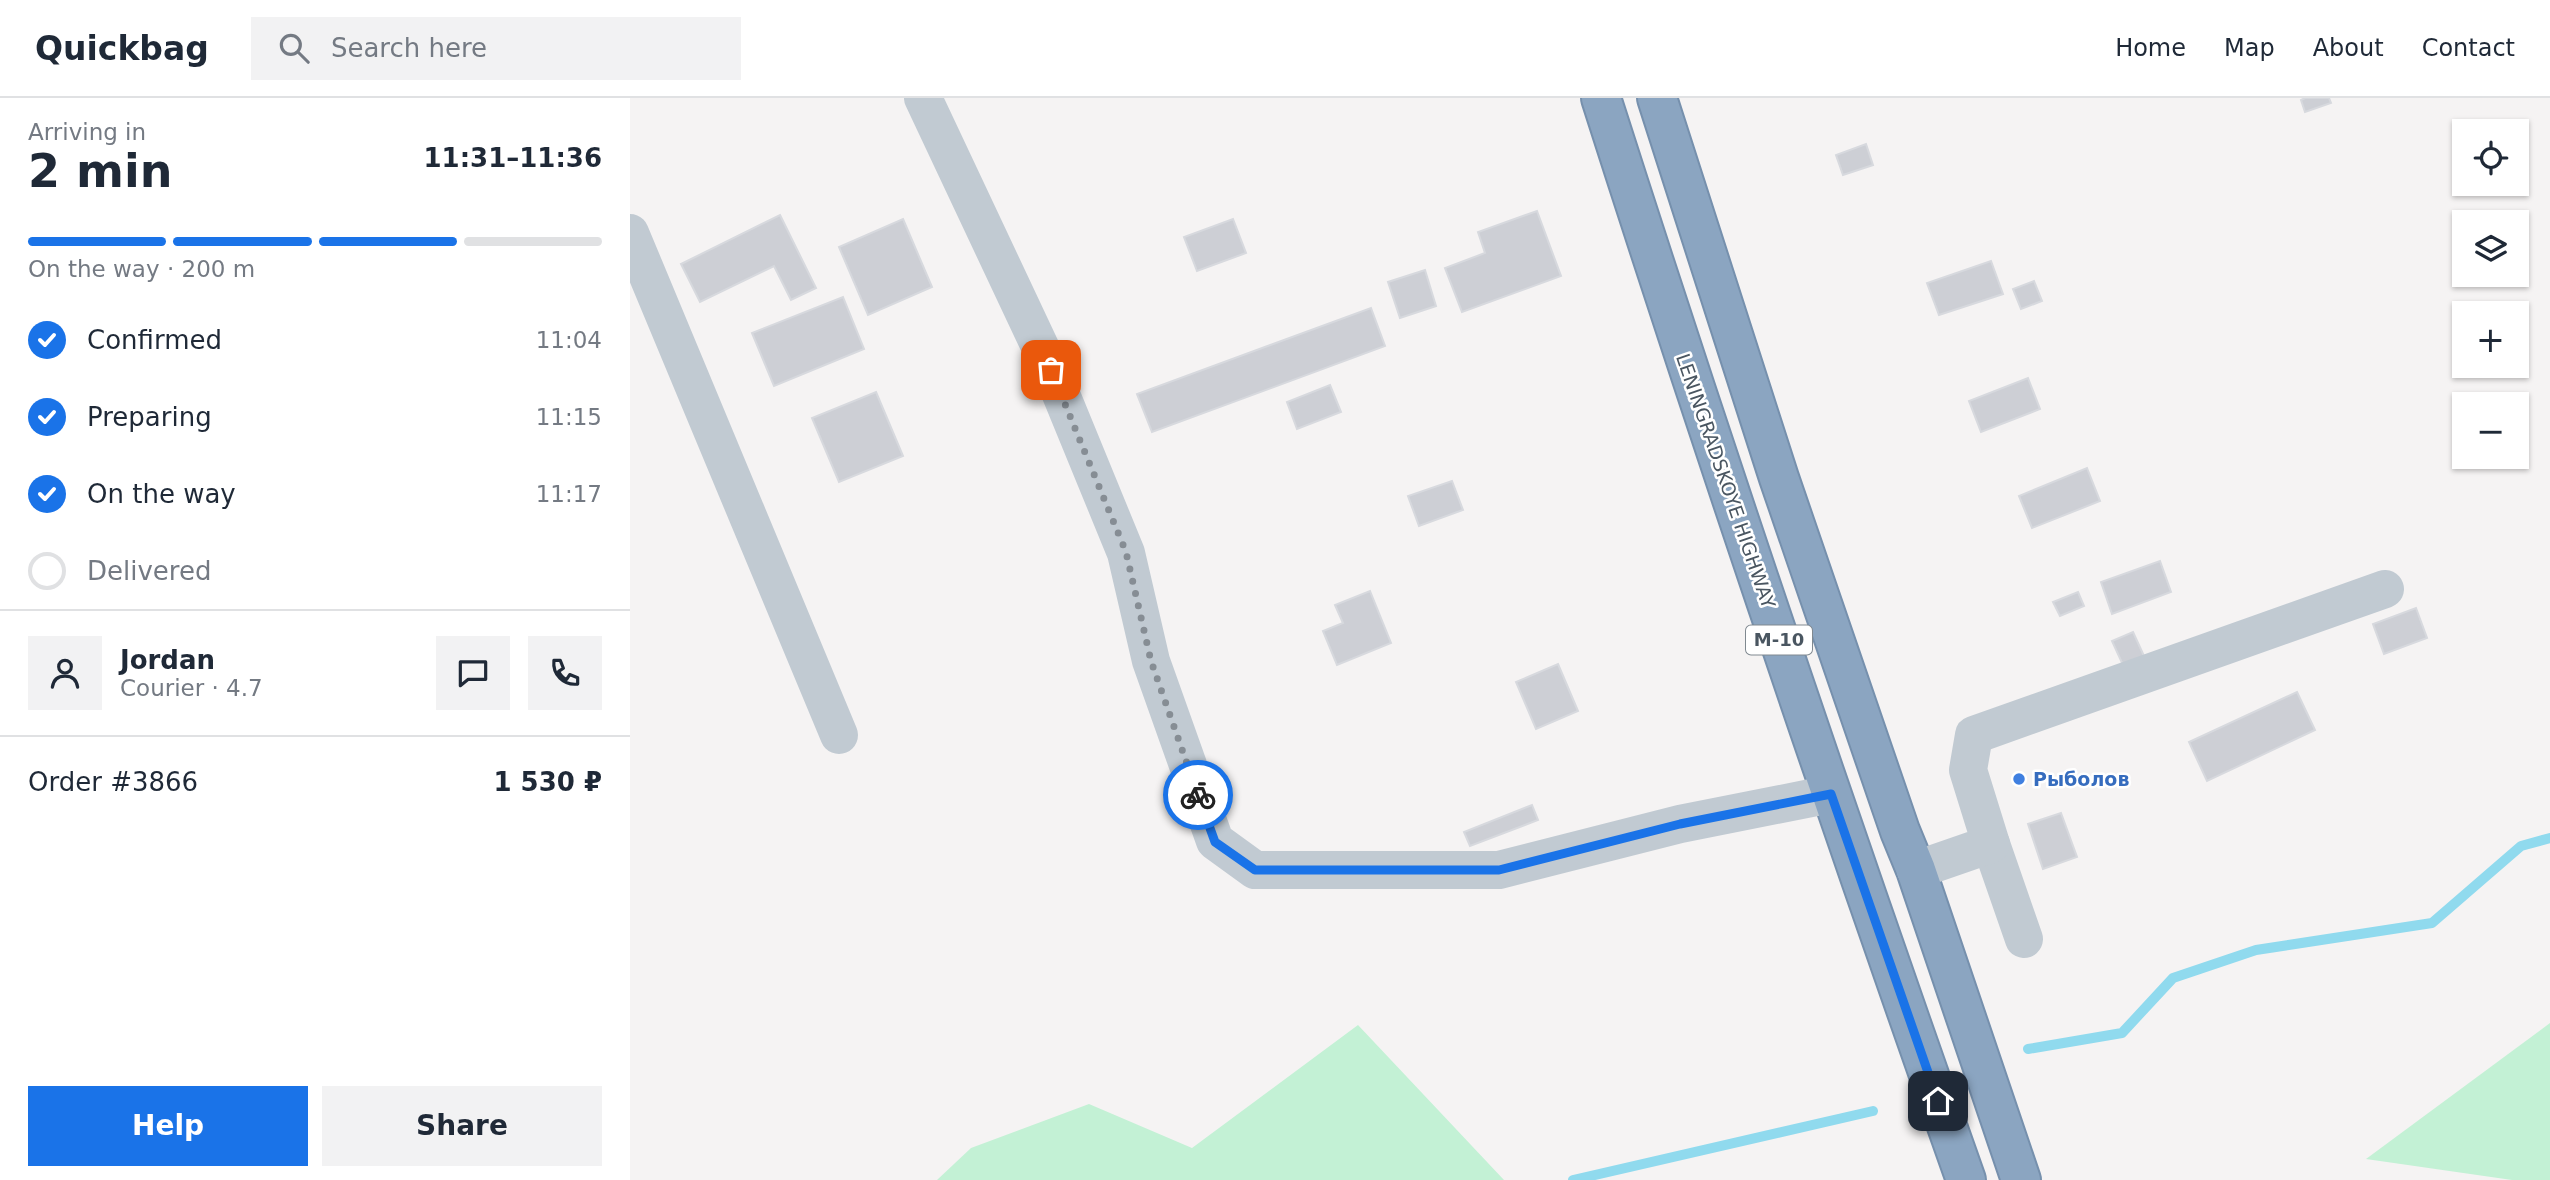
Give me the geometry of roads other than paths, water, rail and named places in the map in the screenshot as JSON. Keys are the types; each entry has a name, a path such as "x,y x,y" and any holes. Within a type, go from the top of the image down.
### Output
{"highway":[{"name":"LENINGRADSKOYE HIGHWAY","path":"1601,98 1684,359 1831,794 1966,1180"},
{"name":"М-10","path":"1657,98 1779,478 2021,1180"}],"street":[{"path":"923,98 1051,370 1126,552 1151,661 1215,842 1255,870 1499,870 1680,824 1831,794"},
{"path":"630,233 839,735"},
{"path":"2024,939 1968,769 1974,735 2385,589"},
{"path":"1916,870 1991,844"}],"waterway":[{"path":"2028,1049 2122,1033 2173,978 2256,950 2432,923 2521,846 2550,838"},
{"path":"1573,1180 1873,1111"}],"place":[{"name":"Рыболов","path":"2019,779"}]}
